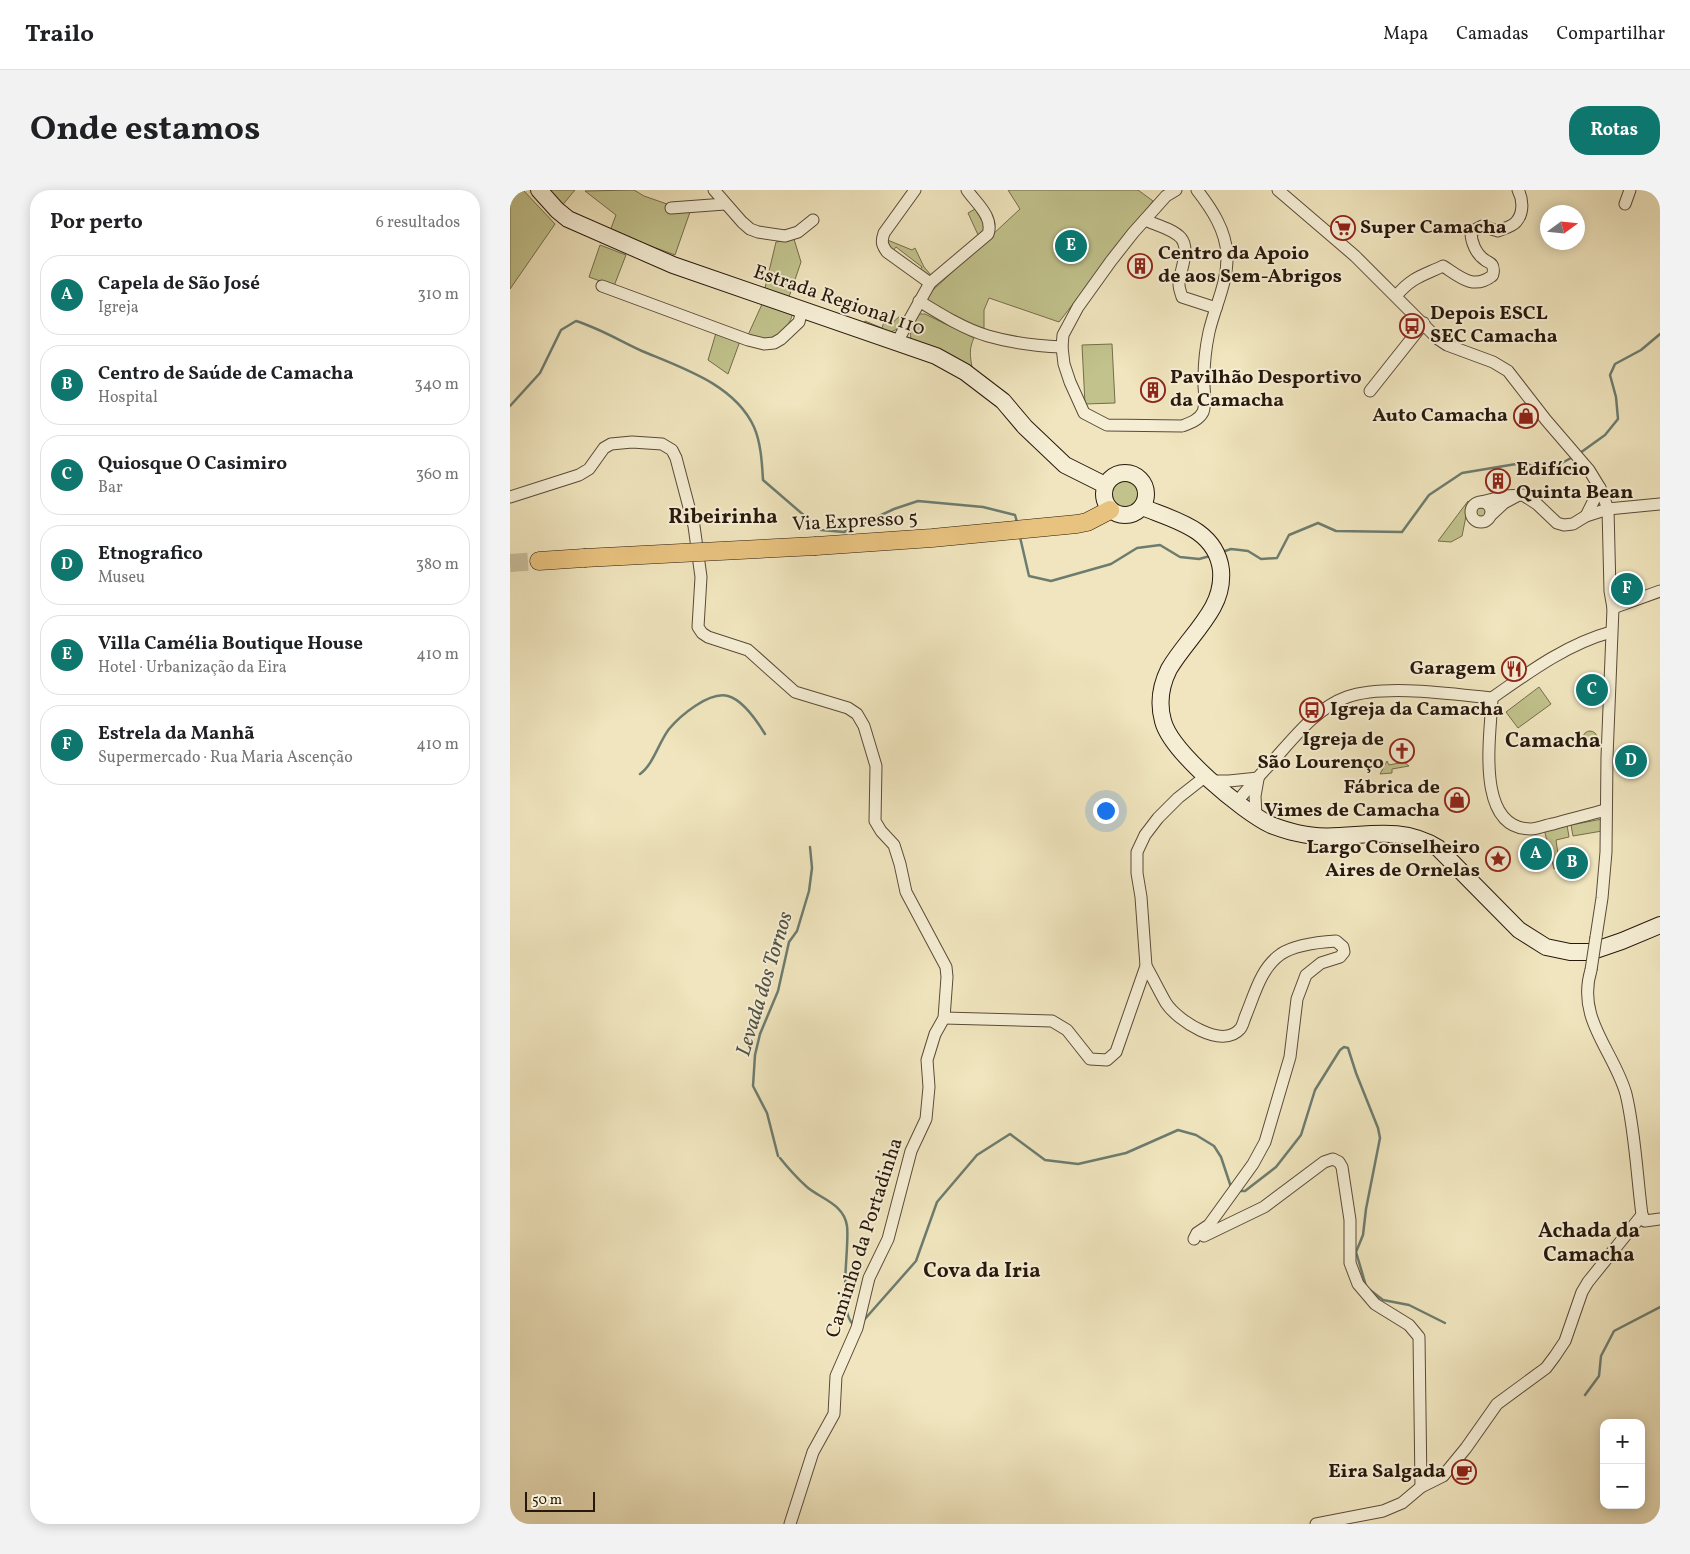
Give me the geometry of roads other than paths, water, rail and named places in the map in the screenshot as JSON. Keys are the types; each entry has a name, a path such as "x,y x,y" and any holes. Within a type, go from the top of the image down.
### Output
{"main road":[{"name":"Estrada Regional 110","path":"539,190 551,205 568,219 673,265 936,356 965,372 1004,401 1025,427 1065,465 1106,485"},
{"path":"1127,472 1143,482 1146,488 1145,501 1142,507 1133,514 1128,515 1118,514 1110,510 1104,497 1106,485 1114,475 1127,472"},
{"path":"1142,507 1189,526 1203,535 1212,546 1218,558 1221,583 1213,606 1169,669 1161,693 1160,705 1162,720 1171,740 1180,751 1237,802 1273,826 1315,836 1394,833 1423,840 1438,848 1519,930 1546,947 1570,952 1590,952 1660,925"},
{"name":"Via Expresso 5","path":"539,561 932,538 1077,524 1087,522 1110,510"}],"street":[{"path":"714,190 750,229 766,234 785,236 798,232 814,220"},
{"path":"915,190 884,233 882,246 887,252 930,282"},
{"path":"897,342 930,282 988,234 990,229 989,220 967,190"},
{"path":"1176,190 1166,196 1116,254 1078,307 1063,335 1064,364 1084,413 1107,425 1182,426 1193,422 1202,412 1205,395 1204,378 1207,342 1224,282 1227,254 1215,216 1197,190"},
{"path":"1278,190 1339,242 1424,323 1438,339 1447,345 1493,362 1508,371 1546,420 1589,470 1600,488 1608,509 1608,566 1613,608 1605,810 1605,861 1602,898 1591,970 1587,984 1587,1000 1600,1041 1620,1074 1626,1096 1630,1114 1642,1215 1645,1221 1660,1219"},
{"path":"1396,296 1413,279 1443,266 1473,283 1485,282 1492,276 1494,269 1491,263 1484,260 1475,248 1472,241 1472,232 1482,226 1498,231 1516,223 1522,211 1522,196 1518,190"},
{"path":"1625,204 1630,190"},
{"path":"671,208 725,204"},
{"path":"1145,220 1180,238 1183,243 1185,251 1179,286 1182,297 1216,308"},
{"path":"602,286 748,340 764,344 774,342 790,332 799,322 802,310"},
{"path":"919,300 944,316 987,336 1036,345 1062,347"},
{"path":"1370,391 1424,323"},
{"path":"510,497 579,475 589,469 604,448 610,444 632,442 662,444 672,450 676,458 694,526 701,577 698,627 702,633 708,637 748,650 795,692 848,708 857,714 864,726 876,766 875,821 881,832 894,846 906,892 946,967 944,1018 1052,1020 1067,1030 1090,1059 1107,1060 1116,1052 1146,966 1141,898 1136,873 1137,852 1144,835 1178,798 1209,778 1229,781 1258,778"},
{"path":"1586,516 1600,488"},
{"path":"1518,495 1504,503 1482,522 1473,518 1472,508 1476,504 1498,497 1518,495 1537,504 1557,523 1564,525 1573,524 1586,516 1608,509 1660,504"},
{"path":"1480,502 1486,503 1489,506 1490,516"},
{"path":"1586,516 1609,525"},
{"path":"1613,608 1660,591"},
{"path":"1237,802 1309,723 1325,709 1345,698 1358,694 1402,691 1492,698 1553,657 1595,636 1611,632"},
{"path":"1492,698 1490,788 1496,804 1506,819 1518,827 1532,829 1605,810"},
{"path":"1256,816 1254,796 1258,778"},
{"path":"1146,966 1166,1004 1178,1017 1197,1029 1217,1037 1230,1036 1240,1029 1264,971 1282,954 1296,947 1330,941 1336,941 1343,947 1344,952 1340,957 1321,963 1306,975 1297,999 1290,1057 1265,1142 1254,1164 1209,1225 1197,1233 1194,1239 1199,1240 1207,1234 1264,1207 1328,1159 1339,1162 1342,1167 1350,1220 1350,1263 1358,1284 1376,1304 1410,1325 1420,1337 1422,1487"},
{"name":"Caminho da Portadinha","path":"790,1524 813,1452 834,1414 836,1376 854,1337 869,1278 890,1232 911,1151 926,1119 928,1087 926,1060 935,1034 944,1018"},
{"path":"1316,1524 1382,1511 1402,1503 1422,1487 1443,1476 1466,1448 1497,1404 1546,1368 1565,1341 1582,1292 1588,1282 1642,1215"}],"waterway":[{"path":"510,406 540,373 561,330 576,321 690,371 721,389 734,400 745,412 754,427 761,453 763,480 821,530 844,532 894,509 918,501 983,507 1015,515 1017,522"},
{"path":"1580,453 1605,435 1618,419 1616,397 1610,375 1615,364 1641,350 1660,334"},
{"path":"1222,552 1231,549 1248,551 1261,559 1277,558 1289,535 1318,523 1336,531 1402,532 1429,495 1462,473 1522,463 1549,470 1571,458"},
{"path":"1020,537 1029,576 1051,581 1111,564 1137,548 1160,545 1180,557 1199,559 1210,556"},
{"name":"Levada dos Tornos","path":"640,774 649,765 669,729 687,712 712,697 720,695 734,698 754,717 765,734"},
{"name":"Levada dos Tornos","path":"778,1156 767,1113 753,1086 755,1055 760,1034 778,991 789,942 797,931 809,891 812,868 810,847"},
{"name":"Levada dos Tornos","path":"1237,1191 1245,1191 1276,1167 1301,1135 1315,1090 1340,1050 1344,1047 1348,1048 1380,1138 1366,1209 1363,1235 1356,1252 1366,1286"},
{"name":"Levada dos Tornos","path":"864,1320 916,1261 937,1202 977,1155 1010,1134 1045,1160 1078,1164 1126,1153 1178,1130 1196,1135 1214,1146 1221,1157 1231,1187"},
{"name":"Levada dos Tornos","path":"780,1158 803,1184 837,1207 845,1218 847,1226 846,1307 849,1318 854,1325"},
{"name":"Levada dos Tornos","path":"1370,1290 1383,1300 1409,1305 1445,1323"},
{"name":"Levada dos Tornos","path":"1585,1395 1599,1376 1601,1356 1614,1331 1660,1307"}],"tunnel":[{"path":"510,563 539,561"}],"place":[{"name":"Super Camacha","path":"1343,228"},
{"name":"Villa Camélia Boutique House","path":"1071,246"},
{"name":"Centro da Apoio de aos Sem-Abrigos","path":"1140,266"},
{"name":"Depois ESCL SEC Camacha","path":"1412,326"},
{"name":"Pavilhão Desportivo da Camacha","path":"1153,390"},
{"name":"Auto Camacha","path":"1526,416"},
{"name":"Edifício Quinta Bean","path":"1498,481"},
{"name":"Estrela da Manhã","path":"1627,589"},
{"name":"Garagem","path":"1514,669"},
{"name":"Quiosque O Casimiro","path":"1592,690"},
{"name":"Igreja da Camacha","path":"1312,710"},
{"name":"Igreja de São Lourenço","path":"1402,751"},
{"name":"Etnografico","path":"1631,761"},
{"name":"Fábrica de Vimes de Camacha","path":"1457,800"},
{"name":"Capela de São José","path":"1536,854"},
{"name":"Largo Conselheiro Aires de Ornelas","path":"1498,859"},
{"name":"Centro de Saúde de Camacha","path":"1572,863"},
{"name":"Eira Salgada","path":"1464,1472"}],"district":[{"name":"Ribeirinha","path":"723,517"},
{"name":"Camacha","path":"1553,741"},
{"name":"Achada da Camacha","path":"1589,1243"},
{"name":"Cova da Iria","path":"982,1271"}]}
